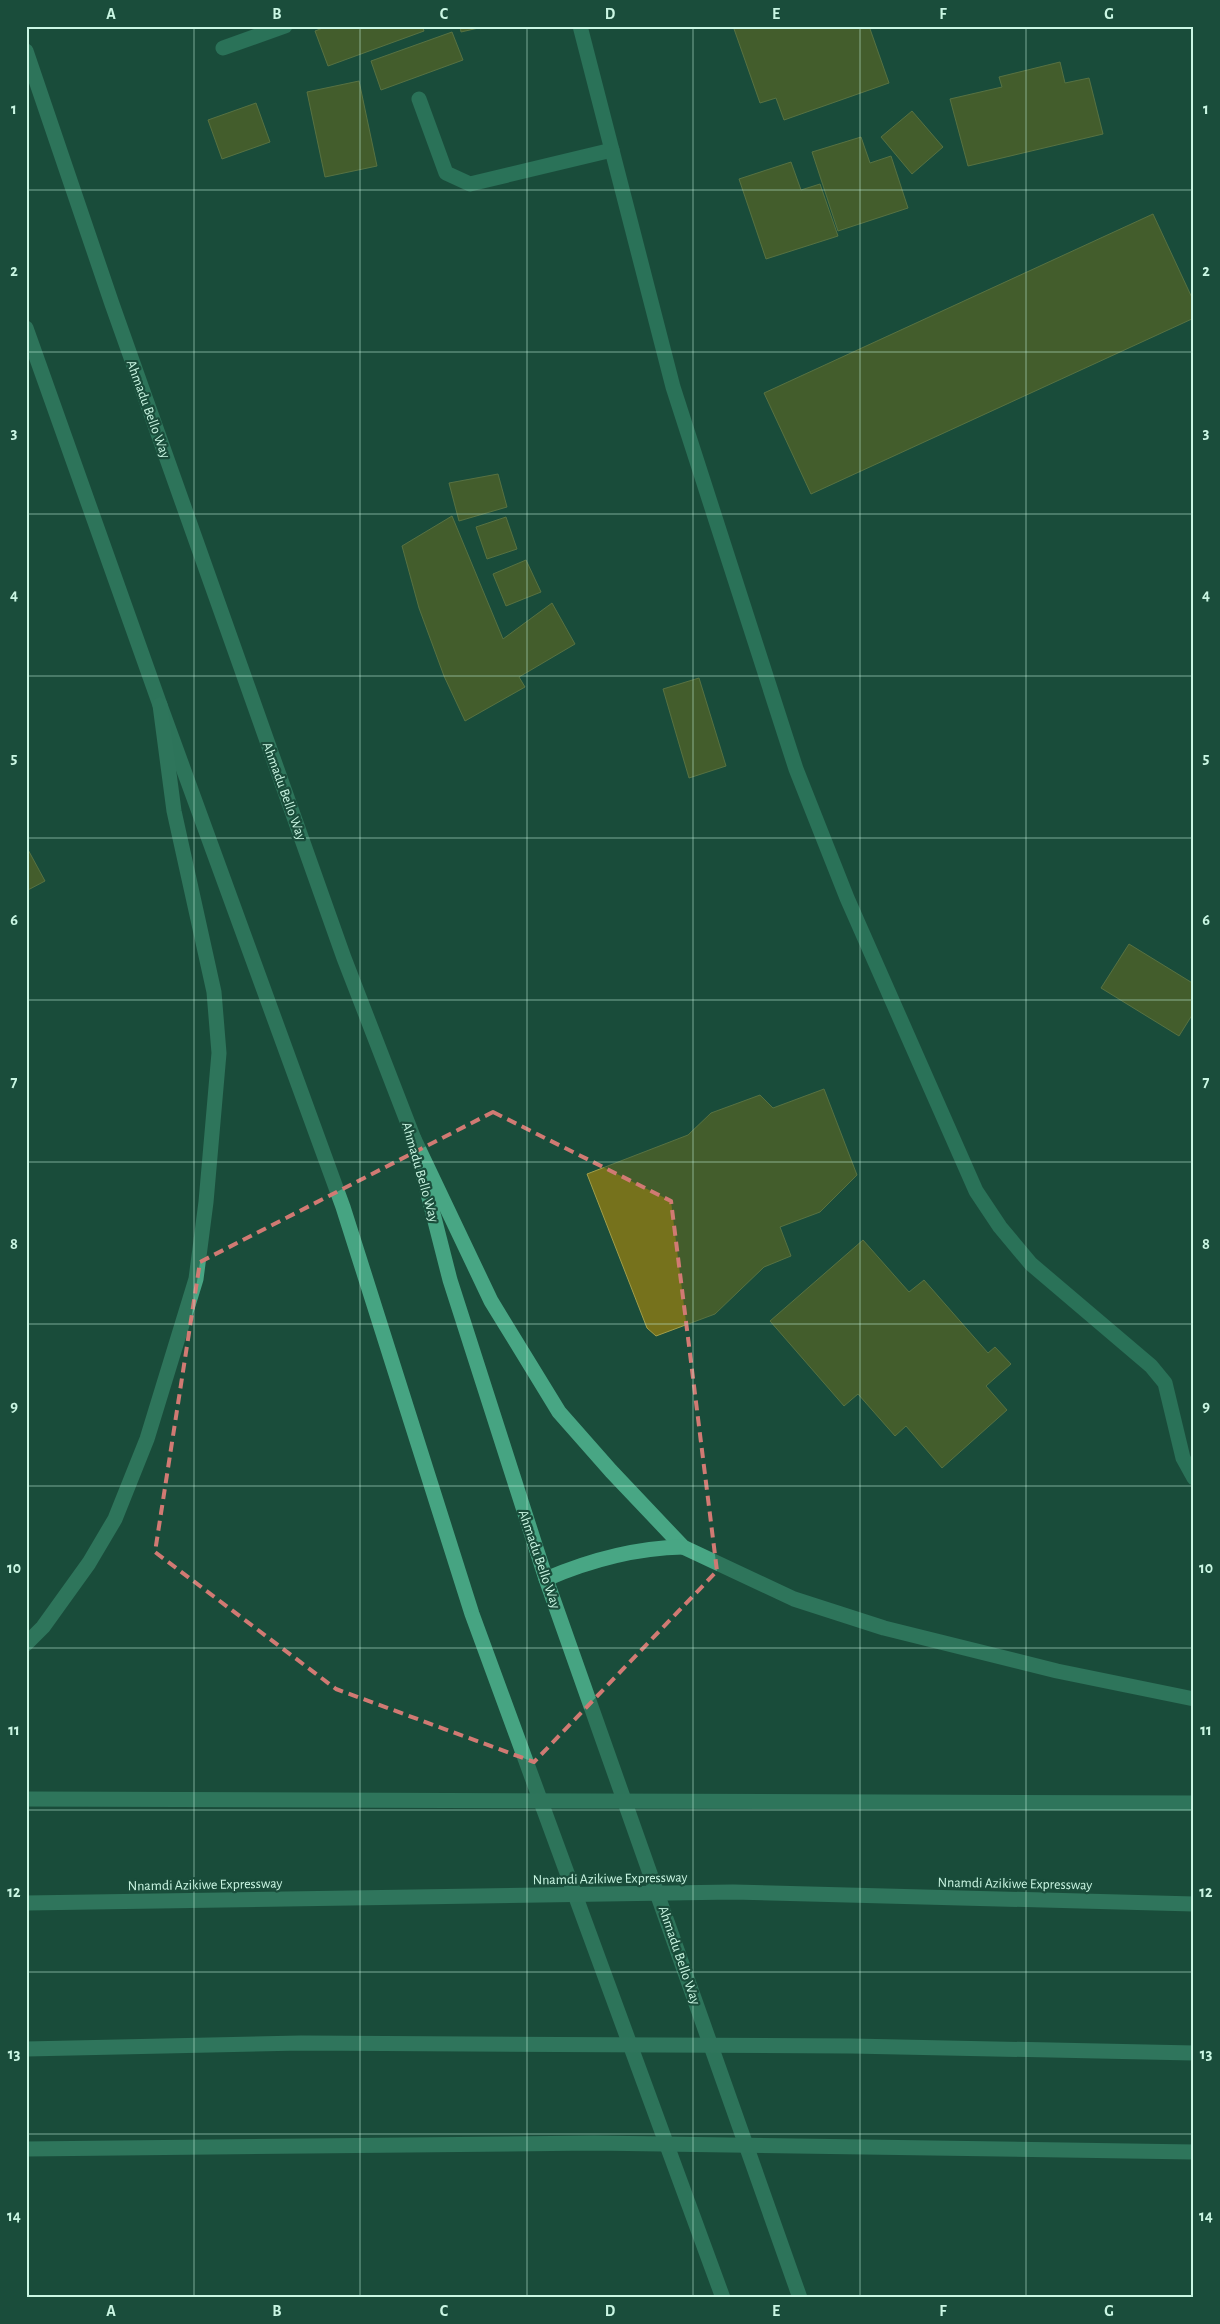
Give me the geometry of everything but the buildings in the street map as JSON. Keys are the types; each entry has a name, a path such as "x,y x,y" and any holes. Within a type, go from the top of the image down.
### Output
{"highway":[{"path":"26,1644 43,1627 89,1563 115,1519 147,1440 196,1279 206,1202 219,1053 214,992 174,811 160,705"},
{"path":"414,1139 491,1301 559,1412 611,1471 683,1547 794,1599 884,1628 1057,1671 1194,1699"},
{"path":"546,1579 579,1565 608,1556 660,1548 683,1547"},
{"path":"26,1799 1194,1803"},
{"name":"Nnamdi Azikiwe Expressway","path":"26,1903 734,1892 1194,1904"},
{"path":"26,2049 311,2043 852,2046 1194,2053"},
{"path":"26,2149 594,2143 1194,2152"}],"main road":[{"name":"Ahmadu Bello Way","path":"26,51 112,304 341,949 414,1139 450,1280 546,1579 578,1664 798,2292"},
{"path":"26,328 160,705 343,1207 452,1556 723,2298"}],"street":[{"path":"222,48 285,26"},
{"path":"580,26 673,387 700,476 796,769 847,898 976,1191 1000,1227 1031,1264 1151,1366 1165,1384 1183,1458 1194,1478"},
{"path":"419,99 446,173 470,184 612,150"}],"highlighted area":[{"path":"493,1112 671,1201 717,1571 534,1762 336,1689 155,1552 200,1262"}]}
